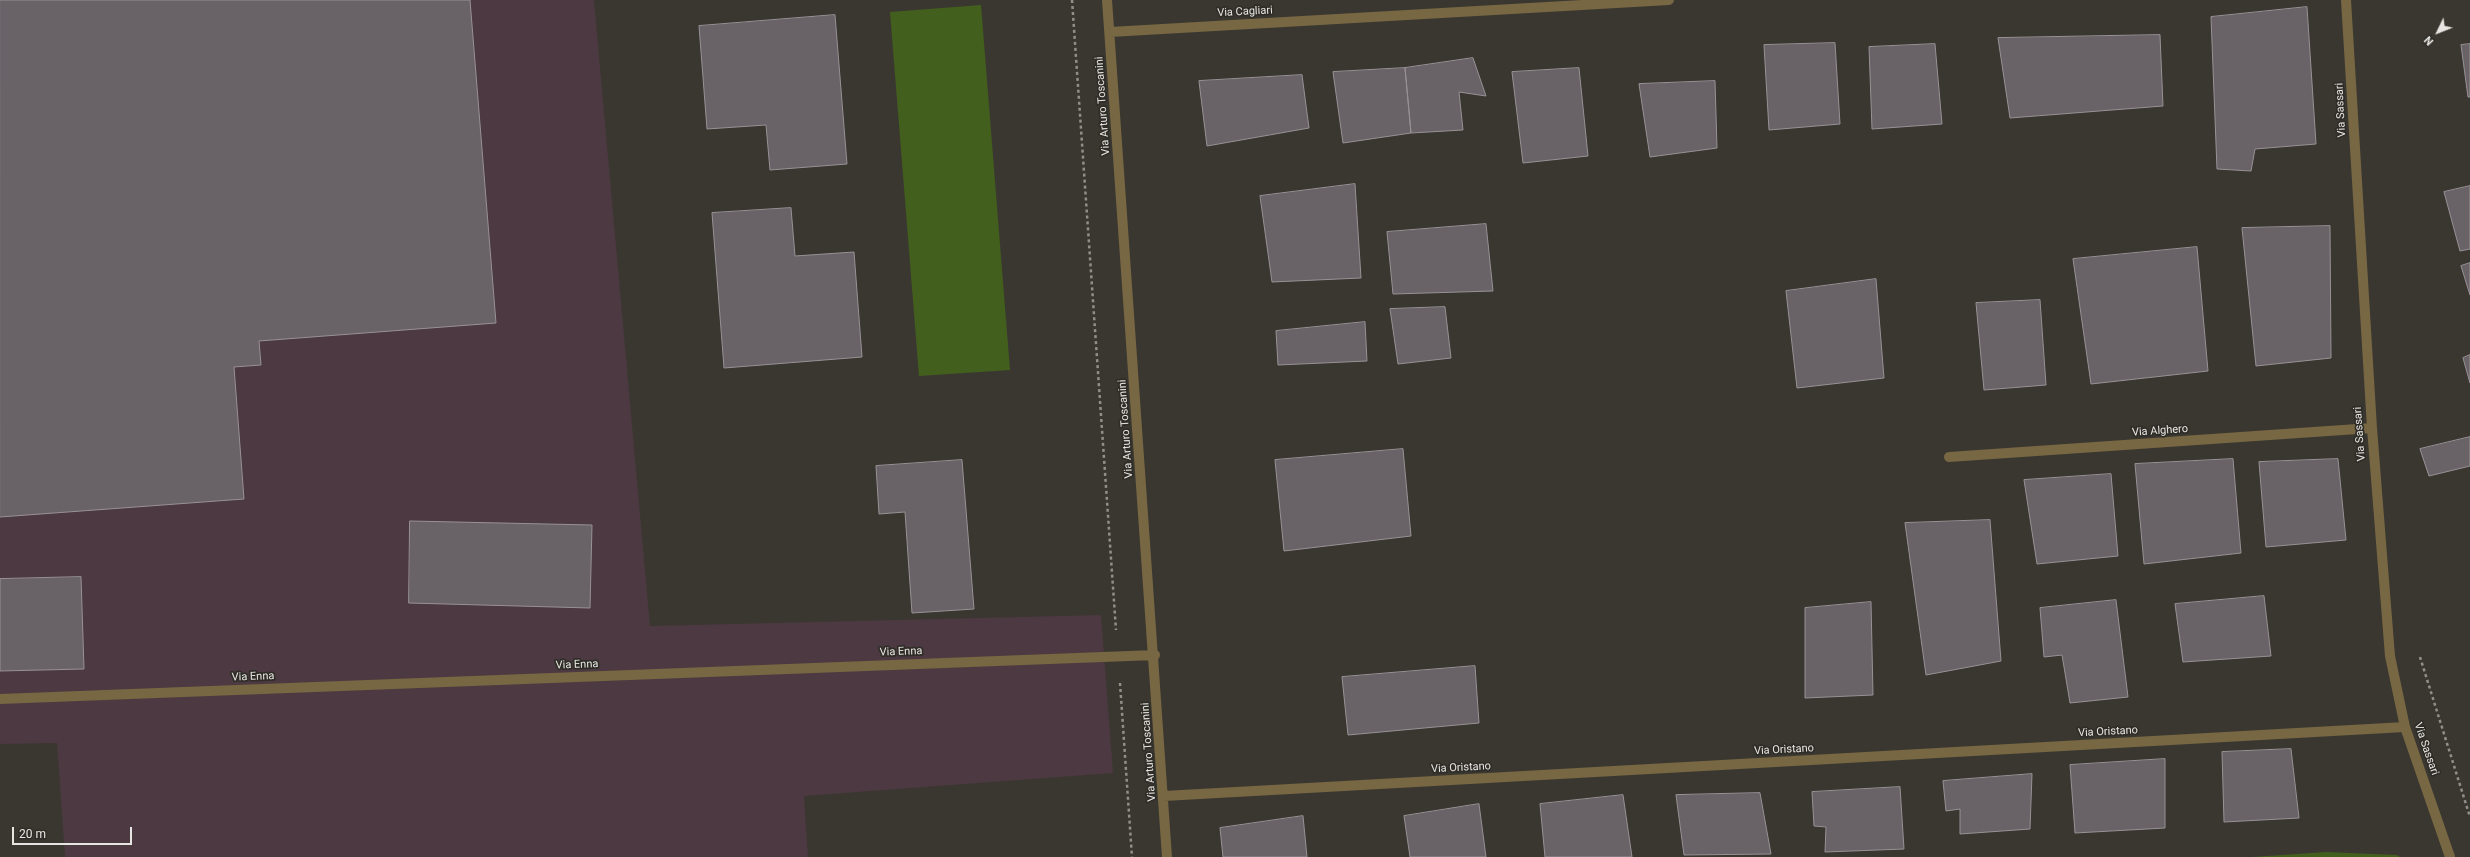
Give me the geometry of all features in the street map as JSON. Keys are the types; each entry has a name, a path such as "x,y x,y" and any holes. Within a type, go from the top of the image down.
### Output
{"street":[{"name":"Via Arturo Toscanini","path":"1107,0 1168,857"},
{"name":"Via Cagliari","path":"1110,32 1669,0"},
{"name":"Via Sassari","path":"2346,0 2372,428 2390,656 2405,727 2450,857"},
{"name":"Via Alghero","path":"1949,457 2372,428"},
{"name":"Via Enna","path":"0,699 1154,655"},
{"name":"Via Oristano","path":"1164,796 2405,727"}],"path":[{"path":"1072,0 1132,857"},
{"path":"2418,652 2470,817"}],"shaded area":[{"path":"0,0 594,0 650,626 1101,615 1113,773 804,796 808,857 65,857 57,743 0,744"}],"green space":[{"path":"981,5 1010,370 919,376 890,12"},
{"path":"2326,852 2397,855 2400,857 2252,857"}],"building":[{"path":"0,0 470,0 496,323 259,341 261,365 234,367 244,499 0,517"},
{"path":"2307,7 2316,144 2255,149 2251,171 2217,169 2211,17"},
{"path":"835,15 847,164 770,170 766,125 707,129 699,26"},
{"path":"2160,35 2163,106 2010,118 1998,38"},
{"path":"1835,43 1840,124 1769,130 1764,45"},
{"path":"1935,44 1942,124 1872,129 1869,47"},
{"path":"2470,44 2470,97 2468,97 2461,45"},
{"path":"1473,58 1486,96 1459,92 1463,130 1411,133 1405,68"},
{"path":"1405,68 1411,133 1343,143 1333,72"},
{"path":"1579,68 1588,156 1523,163 1512,72"},
{"path":"1302,75 1309,128 1207,146 1199,81"},
{"path":"1715,81 1717,148 1650,157 1639,84"},
{"path":"1355,184 1361,278 1272,282 1260,196"},
{"path":"2470,186 2470,249 2460,251 2444,192"},
{"path":"791,208 795,256 854,252 862,357 724,368 712,213"},
{"path":"1486,224 1493,291 1393,294 1387,232"},
{"path":"2330,226 2331,358 2256,366 2242,228"},
{"path":"2197,247 2208,371 2091,384 2073,259"},
{"path":"2470,263 2470,295 2461,266"},
{"path":"1876,279 1884,378 1797,388 1786,291"},
{"path":"2040,300 2046,385 1984,390 1976,303"},
{"path":"1445,307 1451,358 1398,364 1390,309"},
{"path":"1365,322 1367,361 1278,365 1276,331"},
{"path":"2470,355 2470,383 2463,358"},
{"path":"2470,437 2470,466 2429,476 2420,449"},
{"path":"1403,449 1411,536 1284,551 1275,460"},
{"path":"2233,459 2241,553 2144,564 2135,464"},
{"path":"2338,459 2346,540 2266,547 2259,462"},
{"path":"962,460 974,609 912,613 905,512 879,514 876,466"},
{"path":"2111,474 2118,556 2037,564 2024,480"},
{"path":"1990,520 2001,661 1926,675 1905,523"},
{"path":"410,521 592,525 590,608 409,603"},
{"path":"81,577 84,669 0,671 0,579"},
{"path":"2264,596 2271,656 2183,662 2175,604"},
{"path":"2116,600 2128,697 2070,703 2062,655 2044,657 2040,608"},
{"path":"1871,602 1873,695 1805,698 1805,608"},
{"path":"1475,666 1479,723 1348,735 1342,677"},
{"path":"2291,749 2299,818 2224,822 2222,752"},
{"path":"2165,759 2165,828 2075,833 2070,765"},
{"path":"2032,774 2030,829 1960,834 1960,809 1946,811 1943,781"},
{"path":"1900,787 1904,849 1825,852 1826,827 1814,826 1812,792"},
{"path":"1760,793 1771,854 1684,855 1676,795"},
{"path":"1623,795 1632,857 1545,857 1540,804"},
{"path":"1479,804 1486,857 1410,857 1404,816"},
{"path":"1303,816 1307,857 1223,857 1220,828"}]}
